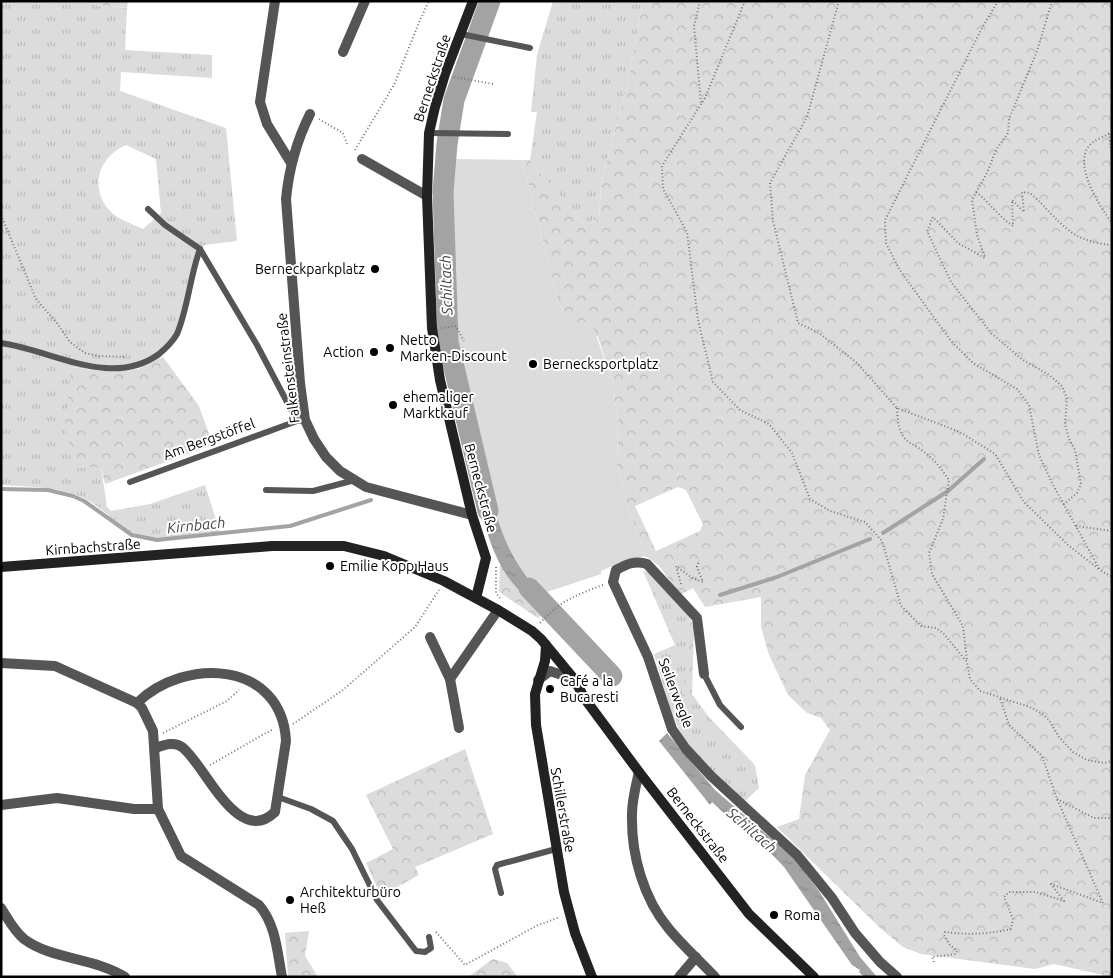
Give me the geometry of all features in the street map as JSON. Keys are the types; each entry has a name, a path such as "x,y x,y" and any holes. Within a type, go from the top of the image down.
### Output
{"main road":[{"name":"Berneckstraße","path":"474,1 465,35 440,90 427,196 432,328 440,380 472,515 486,558 476,598 532,631 546,645 574,679 585,699 639,772 749,914 814,977"},
{"name":"Kirnbachstraße","path":"1,567 272,546 344,546 384,556 444,581 476,598"},
{"name":"Schillerstraße","path":"546,645 545,662 535,694 536,726 556,849 570,913 577,940 592,977"}],"street":[{"path":"275,1 260,102 267,124 291,163"},
{"path":"343,52 365,1"},
{"name":"Falkensteinstraße","path":"310,114 301,132 291,163 286,199 301,421 326,457 340,471 366,487 472,515"},
{"path":"362,159 427,196"},
{"path":"613,582 616,570 628,563 639,562 647,564 658,574 682,605 697,618 704,674"},
{"name":"Seilerwegle","path":"613,582 648,658 672,729 686,749 711,776 797,855 832,898 860,940 897,977"},
{"path":"450,679 498,610"},
{"path":"430,637 450,679 459,728"},
{"path":"1,663 55,666 137,702 153,731 158,809 181,856 259,905 266,913 272,922 282,977"},
{"path":"538,680 550,671 574,679"},
{"path":"137,702 148,692 172,680 194,674 228,674 259,686 276,702 285,725 286,741 275,812 268,818 250,821 235,813 182,747 172,744 155,748"},
{"path":"639,772 632,813 636,860 643,881 651,902 669,929 715,977"},
{"path":"1,805 57,798 134,809 158,809"},
{"path":"1,908 23,938 39,948 89,960 113,969 125,977"},
{"path":"679,977 696,958"}],"lane":[{"path":"465,35 530,48"},
{"path":"434,133 456,135 508,134"},
{"path":"148,209 164,225 200,249 301,421"},
{"path":"1,343 20,346 73,363 101,368 138,366 148,362 164,350 176,335 200,249"},
{"name":"Am Bergstöffel","path":"130,482 301,421"},
{"path":"266,490 313,491 355,480"},
{"path":"704,674 720,705 741,726"},
{"path":"278,798 311,809 333,821 352,849 377,900 416,952 425,952 431,948 429,937"},
{"path":"501,894 495,869 497,865 556,849"}],"path":[{"path":"355,150 394,85 429,1"},
{"path":"700,1 694,26 700,103"},
{"path":"745,1 705,98 700,103 662,166 663,188 687,232 698,320 713,382 740,410 769,424 792,453 810,499 830,512 865,522 882,542 901,606 921,626 936,628 944,634 967,662"},
{"path":"839,1 807,117 770,184 773,221 798,323 820,333 857,363 897,408 960,432 994,454 1024,502 1068,545 1112,577"},
{"path":"998,1 982,28 885,220 886,243 899,269 951,341 973,363 1017,389 1029,405 1039,455 1063,505 1100,570"},
{"path":"1052,1 1037,51 1009,120 1008,133 996,150 987,173 972,200 973,213 985,258 958,243 933,217 927,231 951,282 991,333 1023,360 1049,375 1062,386 1066,399 1065,424 1069,439 1075,450 1081,484 1077,494 1063,505"},
{"path":"453,77 493,84"},
{"path":"310,114 343,133 347,144"},
{"path":"1112,131 1089,146 1084,158 1089,186 1100,208 1112,223"},
{"path":"1109,134 1112,160"},
{"path":"976,192 993,206 1000,218 1013,226 1012,200 1024,212 1022,192 1030,193 1066,230 1094,244 1112,246"},
{"path":"1,215 36,299 57,323 70,342 85,353 99,356 127,357"},
{"path":"438,332 439,328 456,326 464,341"},
{"path":"897,408 898,424 905,441 932,458 949,480 943,518 929,553 932,574 963,626 970,679 980,691 1030,707 1040,713 1049,720 1059,737 1073,752 1087,760 1104,763 1112,761"},
{"path":"1076,526 1112,531"},
{"path":"682,586 676,566 692,578 703,582 698,567 699,560"},
{"path":"496,564 496,594 507,602"},
{"path":"198,769 206,767 285,725 342,690 414,628 444,581"},
{"path":"545,618 570,597 613,582"},
{"path":"165,732 227,701 241,688 244,679"},
{"path":"934,962 932,957 956,954 957,951 949,944 944,935 945,932 958,934 996,932 1011,929 1013,919 1004,897 1009,892 1036,892 1064,901 1051,884 1103,903 1057,800 1042,756 1009,725 1000,698"},
{"path":"1057,800 1094,818 1112,818"},
{"path":"429,937 437,931 465,965 536,926 570,913"}],"green space":[{"path":"1,1 87,1 95,5 127,8 125,50 212,55 212,78 121,72 120,91 226,128 237,241 204,245 180,328 171,346 158,359 138,367 110,370 71,367 101,467 107,507 111,511 150,504 205,485 220,532 172,539 153,539 127,530 92,503 74,494 43,488 1,485","holes":["126,145 156,159 161,213 143,229 118,218 112,213 105,204 98,185 103,166 109,157 116,150"]},
{"path":"87,1 128,1 127,8 95,5"},
{"path":"553,1 643,1 627,85 601,184 599,219 582,223 530,160 537,112 531,112 537,55"},
{"path":"643,1 1112,1 1112,977 1054,964 1035,969 921,954 903,947 880,928 777,827 799,819 805,775 830,730 821,718 807,713 788,695 769,655 761,627 761,597 705,607 693,588 680,595 660,567 646,556 628,508 617,465 618,421 612,380 598,337 570,323 558,301 522,160 530,160 582,223 599,219 601,184 627,85","holes":["678,487 686,490 703,524 700,531 656,551 635,506"]},
{"name":"Bernecksportplatz","path":"452,159 522,160 558,301 570,323 591,321 612,380 618,421 617,465 628,508 646,556 619,563 601,571 601,574 541,594 511,556 501,532 455,348"},
{"path":"163,357 199,406 213,445 105,484 101,467 74,468 65,426 71,367 101,371 138,369"},
{"path":"500,564 516,587 542,615 538,618 499,592"},
{"path":"643,571 649,572 690,618 684,694 692,694 708,716 755,765 759,788 744,802 704,764 682,736 671,711 654,654 675,645"},
{"path":"690,618 694,628 692,694 683,695"},
{"path":"465,749 493,834 415,867 419,875 381,896 366,863 393,849 366,795"},
{"path":"309,931 305,956 318,977 288,977 285,933"},
{"path":"493,959 507,963 518,977 468,977"}],"water":[{"path":"487,482 509,549 526,575 552,605 542,615 501,567 491,544 475,485"},
{"path":"558,610 617,672 608,680 548,619"},
{"path":"667,733 715,790 794,858 819,891 860,957 877,977 864,977 859,972 860,970 852,965 784,867 761,843 758,845 712,802 710,805 659,741"}],"waterway":[{"name":"Schiltach","path":"488,511 448,342 443,192 447,144 454,100 490,1"},
{"path":"883,533 948,491 984,459"},
{"name":"Kirnbach","path":"1,489 48,490 73,496 84,501 132,535 157,540 290,526 371,500"},
{"path":"720,595 777,577 870,539"},
{"name":"Schiltach","path":"529,588 612,676"}],"place":[{"name":"Berneckparkplatz","path":"375,269"},
{"name":"Netto Marken-Discount","path":"390,348"},
{"name":"Action","path":"374,352"},
{"name":"Bernecksportplatz","path":"533,364"},
{"name":"ehemaliger Marktkauf","path":"393,405"},
{"name":"Emilie Kopp Haus","path":"330,566"},
{"name":"Café a la Bucaresti","path":"550,689"},
{"name":"Architekturbüro Heß","path":"290,900"},
{"name":"Roma","path":"774,915"}]}
